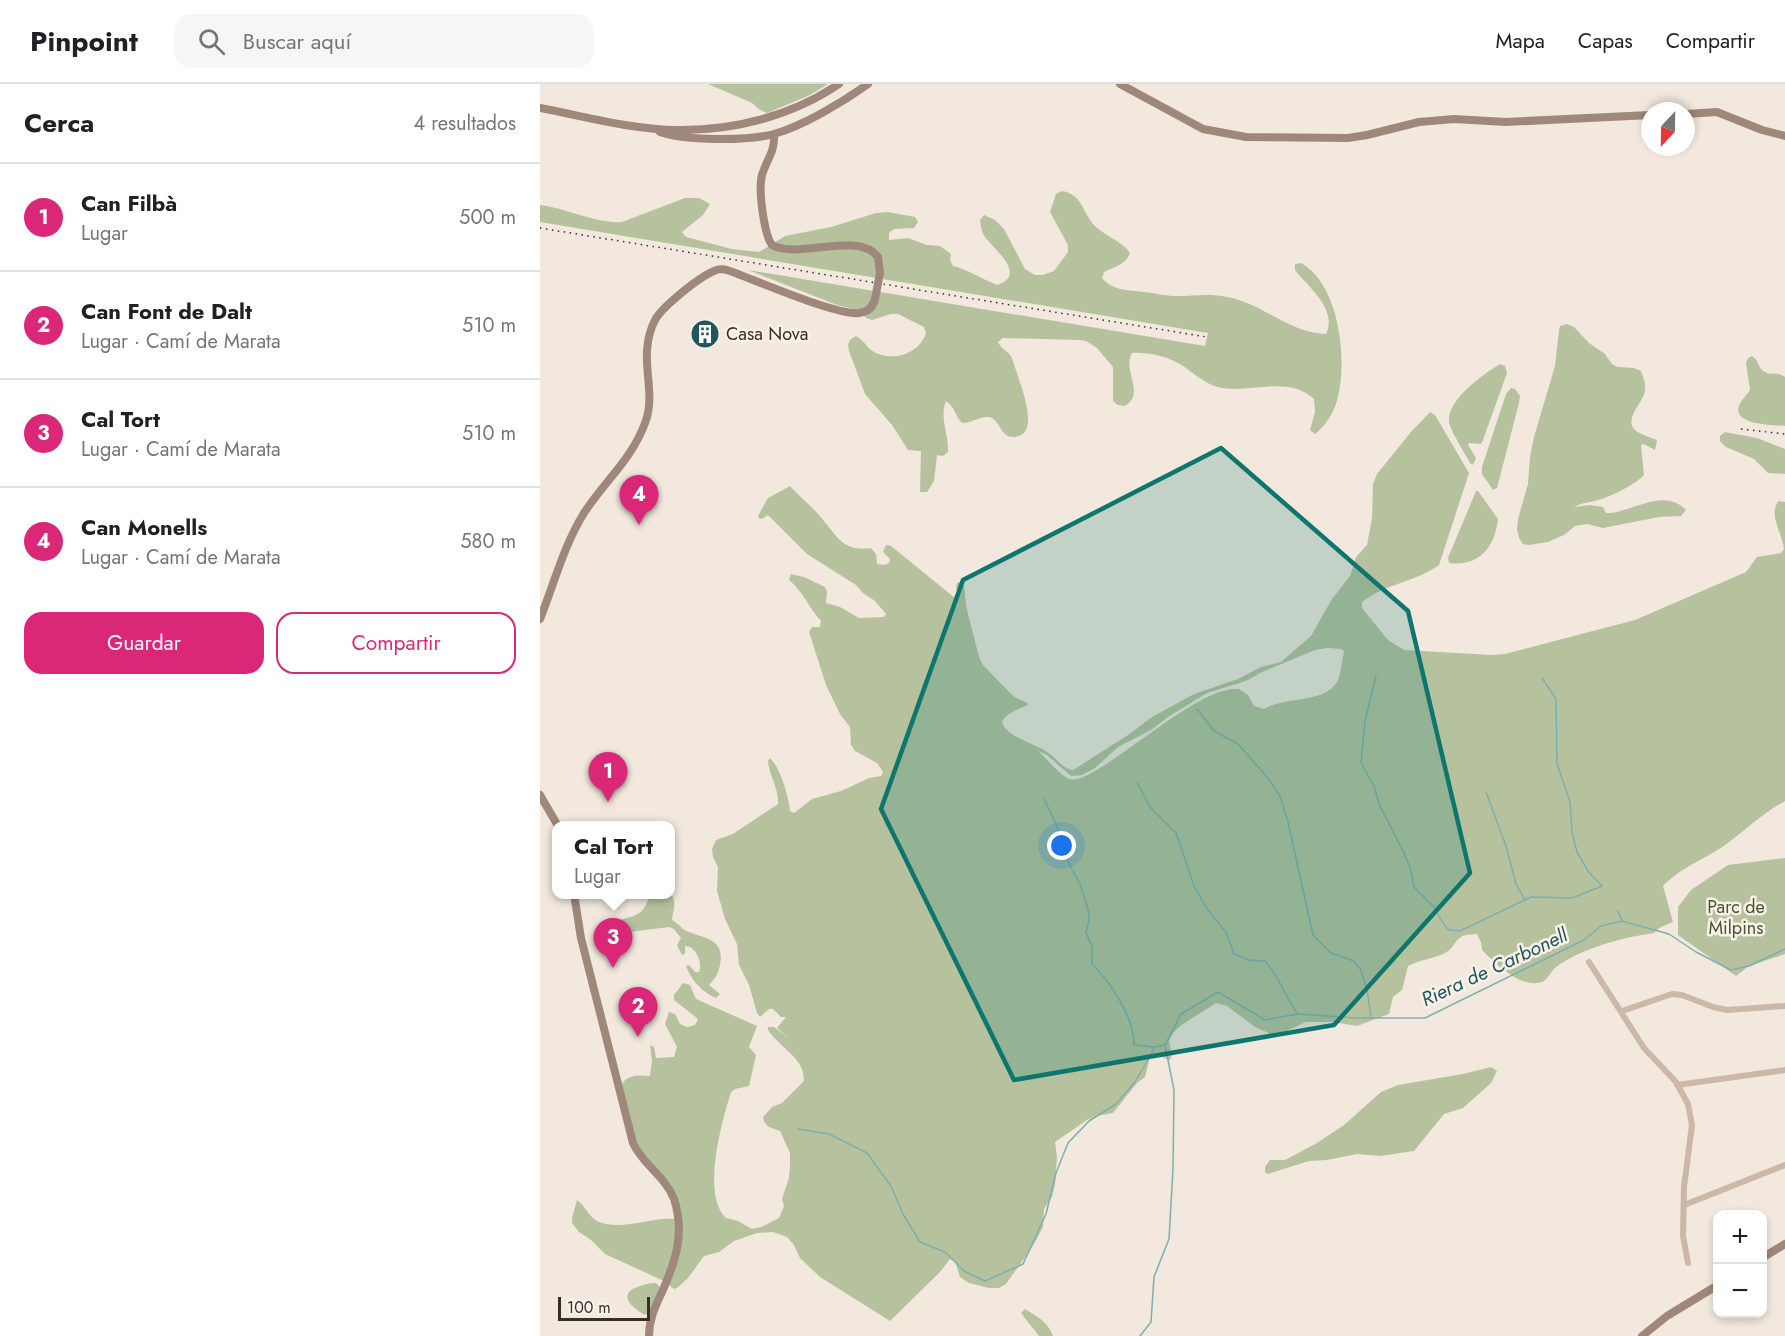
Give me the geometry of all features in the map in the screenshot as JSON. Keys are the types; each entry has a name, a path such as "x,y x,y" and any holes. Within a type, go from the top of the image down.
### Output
{"street":[{"path":"540,108 651,128 676,130 720,128 784,112 810,101 839,84"},
{"path":"651,128 670,135 704,139 774,134 834,106 868,84"},
{"path":"1120,84 1203,129 1246,137 1348,138 1419,122 1454,119 1506,122 1641,115"},
{"path":"1695,113 1717,112 1762,130 1785,136"},
{"path":"540,619 574,530 592,501 625,461 647,420 649,400 646,353 653,326 659,313 668,304 699,281 721,269 838,310 857,313 870,309 875,299 880,273 878,257 867,248 839,246 789,250 772,245 766,231 761,182 774,149 774,134"},
{"path":"540,795 556,821"},
{"path":"575,899 581,938 633,1143 644,1161 671,1193 678,1215 680,1228 677,1255 652,1315 649,1336"},
{"path":"1589,962 1644,1048 1677,1085 1688,1104 1692,1125 1683,1236 1688,1263"},
{"path":"1622,1011 1672,993 1727,1010 1785,1006"},
{"path":"1677,1085 1785,1070"},
{"path":"1684,1205 1785,1165"},
{"path":"1767,1255 1785,1244"},
{"path":"1641,1336 1666,1316 1713,1289"}],"highlighted area":[{"path":"1221,448 1408,611 1470,873 1334,1025 1014,1080 881,809 963,580"}],"green space":[{"path":"708,84 828,84 808,96 767,113 752,103"},
{"path":"1062,191 1074,196 1096,227 1123,245 1130,253 1123,263 1104,272 1102,278 1116,288 1172,296 1227,297 1252,305 1300,329 1326,334 1329,325 1325,307 1295,270 1295,264 1301,263 1314,273 1325,288 1333,306 1341,347 1342,368 1336,404 1322,427 1315,434 1310,430 1315,412 1314,399 1304,392 1282,386 1234,389 1217,387 1173,361 1162,356 1143,353 1132,353 1130,360 1134,395 1125,406 1118,405 1113,401 1113,367 1097,348 1086,341 1003,338 998,342 1012,359 1025,399 1028,420 1026,429 1022,435 1013,437 1005,434 993,418 962,423 946,401 944,419 948,452 943,456 937,455 934,481 927,492 920,492 921,451 908,450 892,425 865,394 848,344 856,336 874,352 897,356 918,346 926,333 924,327 898,314 872,320 866,318 858,310 837,305 748,270 1205,346 1208,333 540,222 540,205 602,221 622,222 685,198 699,198 710,204 703,215 682,232 686,237 732,249 759,252 785,236 888,212 915,217 918,222 914,228 894,229 889,233 889,240 908,238 927,245 940,246 951,254 950,260 953,266 997,285 1006,280 1010,274 1009,267 983,234 980,220 984,215 995,220 1004,229 1025,269 1035,275 1043,275 1054,271 1068,252 1068,245 1050,212 1056,194"},
{"path":"1567,324 1574,327 1589,343 1605,354 1612,364 1641,371 1645,382 1644,395 1631,421 1637,432 1657,440 1655,450 1644,444 1641,445 1644,475 1640,479 1609,496 1575,507 1590,505 1603,507 1606,513 1611,513 1659,500 1678,504 1686,510 1681,516 1659,517 1603,528 1587,524 1575,526 1564,535 1548,542 1523,544 1517,529 1518,519 1528,484 1534,437 1555,366 1560,326"},
{"path":"1752,356 1763,371 1785,377 1785,426 1755,423 1742,417 1738,412 1740,404 1750,390 1746,363"},
{"path":"1500,364 1505,366 1507,373 1483,440 1481,444 1469,443 1468,445 1476,458 1473,465 1452,431 1449,422 1450,413 1460,396 1468,388"},
{"path":"1511,388 1515,389 1520,396 1519,403 1497,488 1493,490 1482,474 1482,467 1506,394"},
{"path":"1430,412 1435,415 1469,473 1439,565 1430,571 1380,591 1362,602 1362,608 1388,640 1404,650 1505,654 1635,620 1746,572 1757,557 1781,553 1784,549 1775,512 1779,501 1785,502 1785,801 1725,845 1677,874 1663,886 1673,922 1659,928 1654,933 1613,942 1574,956 1554,969 1545,980 1537,983 1522,981 1500,967 1482,950 1477,934 1469,934 1460,938 1445,953 1408,966 1402,990 1393,997 1389,1014 1357,1026 1333,1022 1306,1022 1273,1035 1255,1027 1227,1006 1216,1003 1174,1032 1169,1041 1172,1055 1170,1060 1154,1054 1150,1057 1145,1077 1137,1083 1113,1113 1087,1120 1055,1142 1057,1157 1055,1184 1052,1197 1044,1209 1043,1227 1033,1246 1006,1284 999,1288 989,1288 969,1283 960,1277 955,1261 950,1259 940,1272 890,1321 820,1277 800,1258 787,1237 773,1232 757,1233 734,1241 719,1252 704,1256 688,1278 674,1289 664,1281 605,1254 579,1232 572,1223 577,1200 597,1221 616,1225 674,1219 679,1209 637,1148 622,1084 638,1075 650,1076 652,1061 650,1045 654,1047 656,1058 674,1057 677,1047 665,1024 669,1012 675,1014 680,1024 687,1027 695,1025 698,1019 674,1000 674,995 683,983 690,985 696,999 757,1026 749,1047 756,1055 749,1086 731,1092 719,1139 714,1176 719,1207 726,1218 738,1221 752,1229 779,1218 784,1206 782,1199 789,1178 790,1153 780,1131 767,1125 763,1117 772,1107 782,1103 804,1081 803,1073 796,1060 768,1030 768,1027 774,1027 790,1039 777,1028 786,1017 781,1017 773,1009 769,1009 760,1017 757,1013 749,985 739,965 737,944 725,919 717,891 718,867 712,849 716,840 733,834 778,804 768,761 770,758 783,783 790,811 794,813 812,799 841,791 869,778 881,776 883,772 877,763 855,751 851,745 850,727 840,714 826,685 809,632 812,627 820,627 821,621 789,580 791,574 804,577 825,587 826,603 840,607 859,618 884,617 886,614 856,585 807,554 768,515 762,519 759,518 768,498 790,486 840,540 852,547 871,548 876,554 877,564 889,563 890,559 883,552 886,545 891,546 955,598 958,595 957,583 961,581 964,584 966,606 983,665 1016,698 1028,703 1004,718 1002,723 1010,733 1044,750 1063,766 1073,770 1152,717 1194,694 1238,679 1261,667 1281,662 1311,636 1332,599 1350,576 1356,557 1367,545 1372,518 1373,484 1377,474","holes":["1341,649 1344,651 1339,678 1333,688 1325,693 1283,702 1264,709 1254,706 1248,695 1239,689 1220,692 1198,702 1082,778 1069,779 1038,751 1047,755 1071,776 1082,775 1095,768 1118,747 1151,730 1207,693 1246,681 1315,650"]},
{"path":"1725,432 1757,438 1785,449 1785,474 1768,473 1754,459 1726,447 1720,441 1720,436"},
{"path":"1476,491 1498,519 1493,538 1484,553 1477,558 1469,562 1449,563 1448,558"},
{"name":"Parc de Milpins","path":"1785,858 1785,954 1749,966 1736,976 1678,935 1678,907 1691,890 1728,865"},
{"path":"648,899 673,899 672,920 683,929 710,940 719,948 721,955 719,968 709,985 720,994 716,998 702,989 691,976 686,966 689,965 695,972 699,972 699,960 689,947 685,946 685,954 682,955 677,945 681,938 674,929 669,927 622,933 617,930 618,921 636,915"},
{"path":"1491,1067 1497,1071 1491,1083 1463,1108 1444,1114 1414,1151 1380,1156 1357,1154 1309,1161 1268,1174 1265,1172 1265,1167 1270,1160 1285,1160 1317,1143 1344,1125 1381,1092 1398,1085"},
{"path":"652,1283 660,1287 649,1313 645,1315 631,1304 628,1295 635,1288"},
{"path":"1025,1309 1045,1323 1053,1336 1039,1336 1021,1313"}],"waterway":[{"path":"1376,676 1365,721 1361,763 1374,786 1379,804 1410,867 1414,887 1434,907 1449,930 1460,931 1531,897 1572,898 1602,886 1588,871 1577,852 1572,832 1570,802 1557,764 1556,699 1542,678"},
{"path":"1197,709 1214,731 1238,744 1268,778 1280,796 1313,935 1331,953 1354,961 1361,970 1371,1017"},
{"path":"1137,783 1150,807 1176,833 1194,886 1207,909 1226,932 1234,954 1249,960 1265,961 1297,1013"},
{"path":"1486,792 1506,846 1516,884 1525,900"},
{"path":"1044,799 1088,908 1089,920 1086,933 1092,946 1092,964 1107,981 1126,1012 1134,1045 1154,1047"},
{"path":"1618,911 1622,921"},
{"name":"Riera de Carbonell","path":"1140,1336 1151,1322 1154,1277 1169,1239 1174,1090 1165,1045 1181,1014 1218,992 1265,1020 1298,1014 1356,1018 1425,1018 1584,940 1601,926 1622,921 1669,934 1696,952 1731,970 1749,966 1785,949"},
{"path":"798,1129 829,1134 867,1153 891,1186 903,1214 920,1242 945,1252 964,1271 985,1281 1023,1264 1046,1214 1056,1173 1068,1143 1089,1121 1116,1104 1135,1082 1155,1047 1165,1045"}],"railway":[{"path":"540,228 1207,337"},
{"path":"1741,429 1785,434"}],"place":[{"name":"Casa Nova","path":"705,334"},
{"name":"Can Monells","path":"639,525"},
{"name":"Can Filbà","path":"608,802"},
{"name":"Cal Tort","path":"613,968"},
{"name":"Can Font de Dalt","path":"638,1037"}]}
